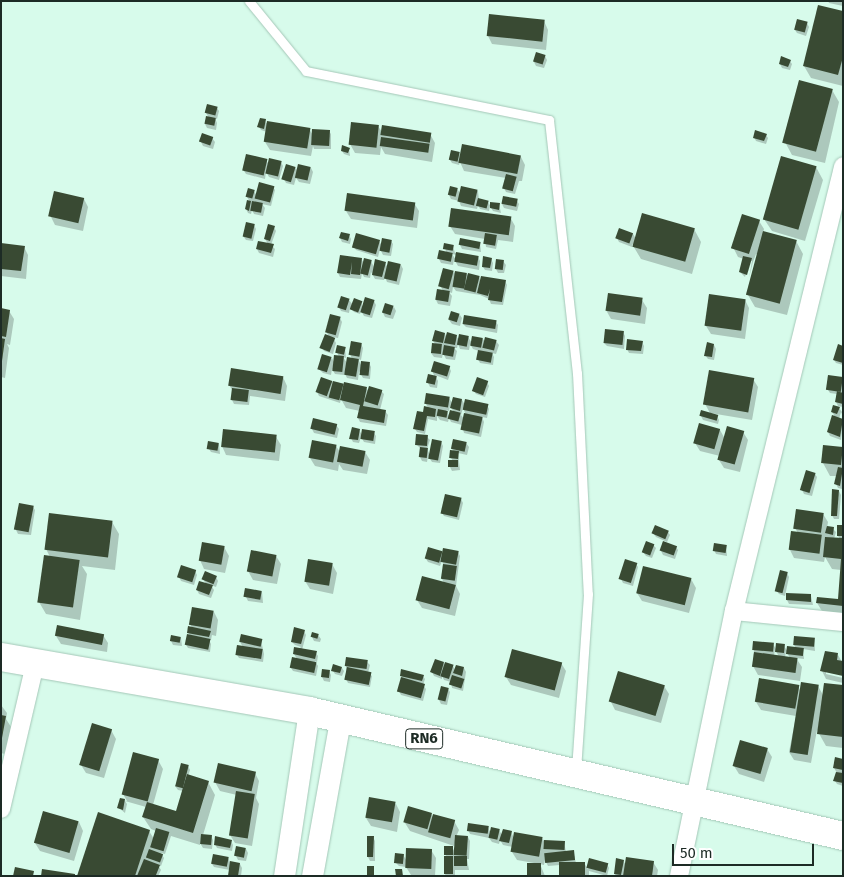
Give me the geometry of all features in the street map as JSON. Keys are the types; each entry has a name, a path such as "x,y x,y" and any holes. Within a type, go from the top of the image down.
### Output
{"main road":[{"name":"RN6","path":"1,657 309,712 843,836"}],"street":[{"path":"678,876 734,611 843,166"},
{"path":"734,611 843,622"},
{"path":"1,809 35,664"},
{"path":"284,876 309,712"},
{"path":"312,876 340,720"}],"lane":[{"path":"248,1 306,71 549,120 577,373 588,584 576,775"}],"building":[{"path":"818,5 843,11 843,57 838,75 803,66"},
{"path":"489,14 545,20 542,42 487,36"},
{"path":"797,19 808,22 805,32 794,30"},
{"path":"536,52 546,55 543,64 533,62"},
{"path":"781,56 791,60 788,67 779,64"},
{"path":"799,80 833,89 816,152 782,143"},
{"path":"207,104 218,107 215,116 205,113"},
{"path":"206,116 216,118 214,126 204,124"},
{"path":"260,118 266,119 264,129 257,127"},
{"path":"267,121 310,128 307,149 264,142"},
{"path":"351,122 379,125 376,148 349,145"},
{"path":"382,125 431,133 430,143 380,135"},
{"path":"312,129 330,130 329,146 311,145"},
{"path":"755,130 767,134 764,141 753,138"},
{"path":"202,133 213,137 210,146 199,141"},
{"path":"381,137 430,144 428,153 380,146"},
{"path":"462,144 521,155 517,174 458,163"},
{"path":"342,145 350,148 348,153 341,151"},
{"path":"451,150 460,152 458,162 449,160"},
{"path":"246,154 267,159 264,176 242,171"},
{"path":"781,156 817,166 798,230 763,219"},
{"path":"269,158 282,161 278,177 265,174"},
{"path":"286,164 296,167 291,182 281,179"},
{"path":"298,164 311,167 308,181 295,178"},
{"path":"506,174 517,177 513,191 502,188"},
{"path":"259,182 274,186 270,203 255,198"},
{"path":"450,186 458,188 456,197 448,195"},
{"path":"461,186 478,190 474,205 457,202"},
{"path":"248,188 255,190 252,199 246,197"},
{"path":"54,191 84,198 78,223 48,216"},
{"path":"347,193 415,203 413,220 344,211"},
{"path":"503,196 518,199 516,207 501,204"},
{"path":"478,198 489,201 487,209 476,206"},
{"path":"247,200 251,201 249,211 245,209"},
{"path":"252,201 263,203 261,213 250,211"},
{"path":"490,202 500,203 499,210 490,208"},
{"path":"451,208 511,216 509,235 448,227"},
{"path":"642,213 695,228 685,262 632,247"},
{"path":"742,214 760,220 749,254 731,248"},
{"path":"246,222 255,224 251,239 243,237"},
{"path":"268,224 275,226 270,241 264,239"},
{"path":"619,228 633,233 629,243 615,238"},
{"path":"763,231 797,240 780,304 746,295"},
{"path":"341,232 350,234 348,241 339,238"},
{"path":"356,233 380,240 376,254 352,247"},
{"path":"485,233 497,235 495,246 483,244"},
{"path":"382,238 392,240 389,253 380,251"},
{"path":"460,238 481,242 479,249 459,245"},
{"path":"258,241 274,244 271,253 256,249"},
{"path":"1,243 25,246 21,271 1,269"},
{"path":"444,243 454,245 453,251 443,249"},
{"path":"439,250 453,253 451,262 437,259"},
{"path":"456,252 479,256 477,266 454,262"},
{"path":"340,255 362,258 360,275 351,274 352,262 350,275 337,273"},
{"path":"483,256 492,258 490,268 482,267"},
{"path":"743,256 752,258 747,275 739,272"},
{"path":"364,258 372,260 368,275 360,274"},
{"path":"375,259 386,262 382,277 372,275"},
{"path":"496,259 504,260 503,270 495,269"},
{"path":"388,261 401,264 397,281 384,279"},
{"path":"443,268 454,271 449,289 438,286"},
{"path":"455,271 467,273 464,289 452,287"},
{"path":"468,273 480,276 476,292 464,289"},
{"path":"481,276 506,280 502,302 488,300 490,289 488,296 477,293"},
{"path":"437,289 450,291 448,302 435,300"},
{"path":"608,293 643,298 640,316 605,311"},
{"path":"709,294 746,299 741,331 705,326"},
{"path":"341,296 350,299 346,310 337,307"},
{"path":"365,297 375,300 370,315 360,312"},
{"path":"354,298 362,301 358,312 350,309"},
{"path":"385,303 394,306 390,315 382,313"},
{"path":"1,308 10,310 6,337 1,336"},
{"path":"451,311 460,314 457,322 448,320"},
{"path":"330,314 341,317 336,335 325,332"},
{"path":"464,315 497,320 495,329 463,324"},
{"path":"605,329 624,331 622,345 604,343"},
{"path":"435,330 445,333 443,343 432,341"},
{"path":"447,332 457,335 455,345 444,343"},
{"path":"325,334 335,338 330,352 319,348"},
{"path":"459,334 469,336 467,347 457,345"},
{"path":"472,336 483,338 481,348 470,346"},
{"path":"485,337 497,340 494,351 482,348"},
{"path":"1,338 5,339 2,361 1,361"},
{"path":"627,339 643,341 641,351 626,350"},
{"path":"351,341 362,343 359,357 349,355"},
{"path":"707,342 714,344 712,357 704,356"},
{"path":"432,343 442,344 441,354 431,353"},
{"path":"838,344 843,346 843,363 833,360"},
{"path":"337,345 346,347 344,355 335,353"},
{"path":"444,345 455,347 453,357 442,355"},
{"path":"478,350 493,353 491,363 476,360"},
{"path":"322,354 332,357 327,372 317,369"},
{"path":"334,355 344,356 342,372 332,371"},
{"path":"347,357 359,359 356,377 344,375"},
{"path":"361,361 370,362 368,376 360,375"},
{"path":"434,361 450,366 447,376 431,372"},
{"path":"231,368 283,376 281,394 228,386"},
{"path":"709,370 754,378 748,412 703,404"},
{"path":"428,374 437,376 435,385 426,383"},
{"path":"828,375 843,377 841,392 826,390"},
{"path":"321,377 332,381 327,396 316,392"},
{"path":"477,377 488,381 483,395 472,391"},
{"path":"333,381 344,384 339,400 329,397"},
{"path":"344,382 367,387 363,406 386,410 384,423 357,418 360,405 340,400"},
{"path":"369,386 382,390 378,405 364,401"},
{"path":"232,388 249,390 247,402 231,400"},
{"path":"837,391 843,393 843,404 835,402"},
{"path":"426,393 450,397 448,408 424,404"},
{"path":"453,397 462,399 460,411 450,408"},
{"path":"465,399 488,404 486,415 463,410"},
{"path":"833,405 840,407 837,414 831,412"},
{"path":"424,406 436,409 435,417 427,416 424,431 413,429 417,411 423,412"},
{"path":"438,409 448,411 446,418 437,416"},
{"path":"450,410 461,413 458,422 448,419"},
{"path":"701,410 718,415 717,421 699,416"},
{"path":"464,413 483,417 479,434 460,430"},
{"path":"832,415 843,419 840,437 827,432"},
{"path":"313,418 337,424 335,435 310,429"},
{"path":"699,423 720,429 714,449 693,443"},
{"path":"727,426 744,431 735,465 717,460"},
{"path":"352,427 360,429 358,440 349,439"},
{"path":"223,429 277,435 275,453 221,447"},
{"path":"362,429 375,431 373,441 360,439"},
{"path":"416,434 428,435 427,446 415,445"},
{"path":"432,439 442,441 438,461 428,459"},
{"path":"453,439 467,442 465,452 451,449"},
{"path":"312,440 337,445 333,462 309,458"},
{"path":"208,441 219,443 217,451 207,449"},
{"path":"823,445 843,447 841,465 821,463"},
{"path":"340,446 366,451 362,467 337,462"},
{"path":"420,447 428,448 427,458 419,457"},
{"path":"450,450 459,451 458,459 449,458"},
{"path":"448,460 458,460 458,467 448,467"},
{"path":"838,467 843,468 840,486 834,484"},
{"path":"806,470 816,473 809,493 800,490"},
{"path":"832,489 839,490 837,516 831,516"},
{"path":"445,494 462,498 457,517 441,513"},
{"path":"19,503 34,506 29,532 14,530"},
{"path":"796,509 824,513 821,533 793,529"},
{"path":"49,513 113,521 108,558 44,550"},
{"path":"655,525 669,531 665,539 651,533"},
{"path":"837,525 843,525 843,536 837,536"},
{"path":"827,526 834,527 833,535 825,533"},
{"path":"791,531 822,535 819,554 789,550"},
{"path":"825,537 843,538 843,606 816,603 817,597 838,599 841,559 823,557"},
{"path":"646,541 654,544 650,555 642,552"},
{"path":"663,541 677,546 674,556 660,550"},
{"path":"202,542 225,546 221,565 199,561"},
{"path":"714,543 727,545 726,553 713,551"},
{"path":"428,547 442,551 439,563 425,559"},
{"path":"443,548 459,551 456,565 440,562"},
{"path":"251,550 277,555 272,577 247,572"},
{"path":"44,555 80,560 73,608 37,603"},
{"path":"308,559 333,563 329,586 304,582"},
{"path":"625,559 637,563 631,583 619,579"},
{"path":"443,564 457,566 455,581 441,579"},
{"path":"181,565 196,570 192,582 177,577"},
{"path":"643,566 692,578 685,605 636,593"},
{"path":"780,570 788,572 782,593 775,591"},
{"path":"205,571 217,576 213,584 201,579"},
{"path":"422,576 456,585 449,609 416,600"},
{"path":"199,581 213,585 209,595 196,590"},
{"path":"245,588 262,591 260,600 243,597"},
{"path":"786,593 811,594 811,602 786,600"},
{"path":"192,607 214,611 211,629 189,625"},
{"path":"57,625 104,634 102,645 55,636"},
{"path":"188,626 211,631 209,637 187,633"},
{"path":"294,627 305,630 301,644 291,642"},
{"path":"312,632 319,634 317,639 311,637"},
{"path":"187,634 210,639 208,650 185,645"},
{"path":"241,634 262,639 261,647 239,642"},
{"path":"171,635 181,637 180,643 170,641"},
{"path":"794,636 815,638 814,647 793,645"},
{"path":"753,641 774,643 773,652 752,650"},
{"path":"776,643 785,644 784,653 775,652"},
{"path":"237,645 263,649 261,659 235,655"},
{"path":"787,646 804,648 803,656 786,654"},
{"path":"294,647 317,651 315,659 293,654"},
{"path":"512,649 562,662 555,690 504,677"},
{"path":"825,651 838,653 837,660 843,661 843,676 820,671"},
{"path":"754,652 798,658 795,673 752,667"},
{"path":"292,657 316,662 314,673 290,668"},
{"path":"346,657 368,660 367,669 345,666"},
{"path":"435,659 444,662 440,676 430,672"},
{"path":"445,662 454,665 449,679 440,676"},
{"path":"333,664 342,667 340,673 331,671"},
{"path":"456,665 464,667 462,676 453,673"},
{"path":"347,667 371,672 369,685 344,680"},
{"path":"322,669 330,670 329,678 321,677"},
{"path":"401,669 424,675 422,681 400,676"},
{"path":"618,671 665,685 656,716 609,702"},
{"path":"452,675 464,679 461,689 449,685"},
{"path":"401,677 425,684 421,698 397,691"},
{"path":"759,678 799,685 795,709 755,702"},
{"path":"801,682 819,685 808,755 790,752"},
{"path":"824,683 843,685 843,737 817,734"},
{"path":"441,686 449,688 445,702 438,700"},
{"path":"1,715 6,716 2,738 1,737"},
{"path":"92,723 112,729 99,771 79,765"},
{"path":"740,740 768,748 760,774 733,766"},
{"path":"133,752 159,759 148,801 122,795"},
{"path":"835,757 843,759 843,770 833,768"},
{"path":"181,763 189,765 183,788 175,786"},
{"path":"218,763 256,772 252,791 214,782"},
{"path":"836,772 843,773 843,783 833,781"},
{"path":"187,774 209,781 193,833 142,817 147,802 176,811"},
{"path":"236,791 255,794 248,838 229,835"},
{"path":"369,797 396,802 392,822 365,818"},
{"path":"120,798 125,799 123,810 117,808"},
{"path":"408,806 432,813 427,829 403,822"},
{"path":"43,811 79,821 69,853 34,843"},
{"path":"98,812 150,830 135,876 77,876"},
{"path":"433,814 455,820 450,838 428,832"},
{"path":"468,823 489,826 488,834 467,831"},
{"path":"491,827 500,829 497,840 489,838"},
{"path":"156,828 169,832 164,851 150,847"},
{"path":"503,829 512,831 509,843 499,841"},
{"path":"514,832 543,837 539,857 511,852"},
{"path":"201,834 212,835 211,845 200,844"},
{"path":"455,835 468,836 467,856 454,855"},
{"path":"215,836 232,840 230,848 214,845"},
{"path":"367,836 374,836 373,857 367,857"},
{"path":"544,840 565,841 565,850 544,849"},
{"path":"236,846 246,848 244,858 234,856"},
{"path":"444,846 453,846 453,855 444,855"},
{"path":"406,848 432,849 431,869 405,868"},
{"path":"149,849 163,854 160,863 146,857"},
{"path":"574,850 575,860 545,863 544,853"},
{"path":"395,853 404,854 403,864 394,863"},
{"path":"213,854 229,857 227,867 211,864"},
{"path":"444,856 453,856 453,874 444,874"},
{"path":"454,856 467,856 467,866 454,866"},
{"path":"626,857 654,861 652,876 623,876"},
{"path":"589,858 608,863 606,873 586,868"},
{"path":"616,858 624,860 621,875 614,874"},
{"path":"144,859 160,865 156,875 137,876"},
{"path":"230,861 240,863 238,876 228,876"},
{"path":"559,862 585,862 585,876 559,876"},
{"path":"527,863 541,863 541,876 527,876"},
{"path":"367,866 374,866 374,876 367,876"},
{"path":"15,867 34,871 33,876 13,876"},
{"path":"42,869 75,874 75,876 41,876"},
{"path":"395,869 402,869 403,876 396,876"}]}
